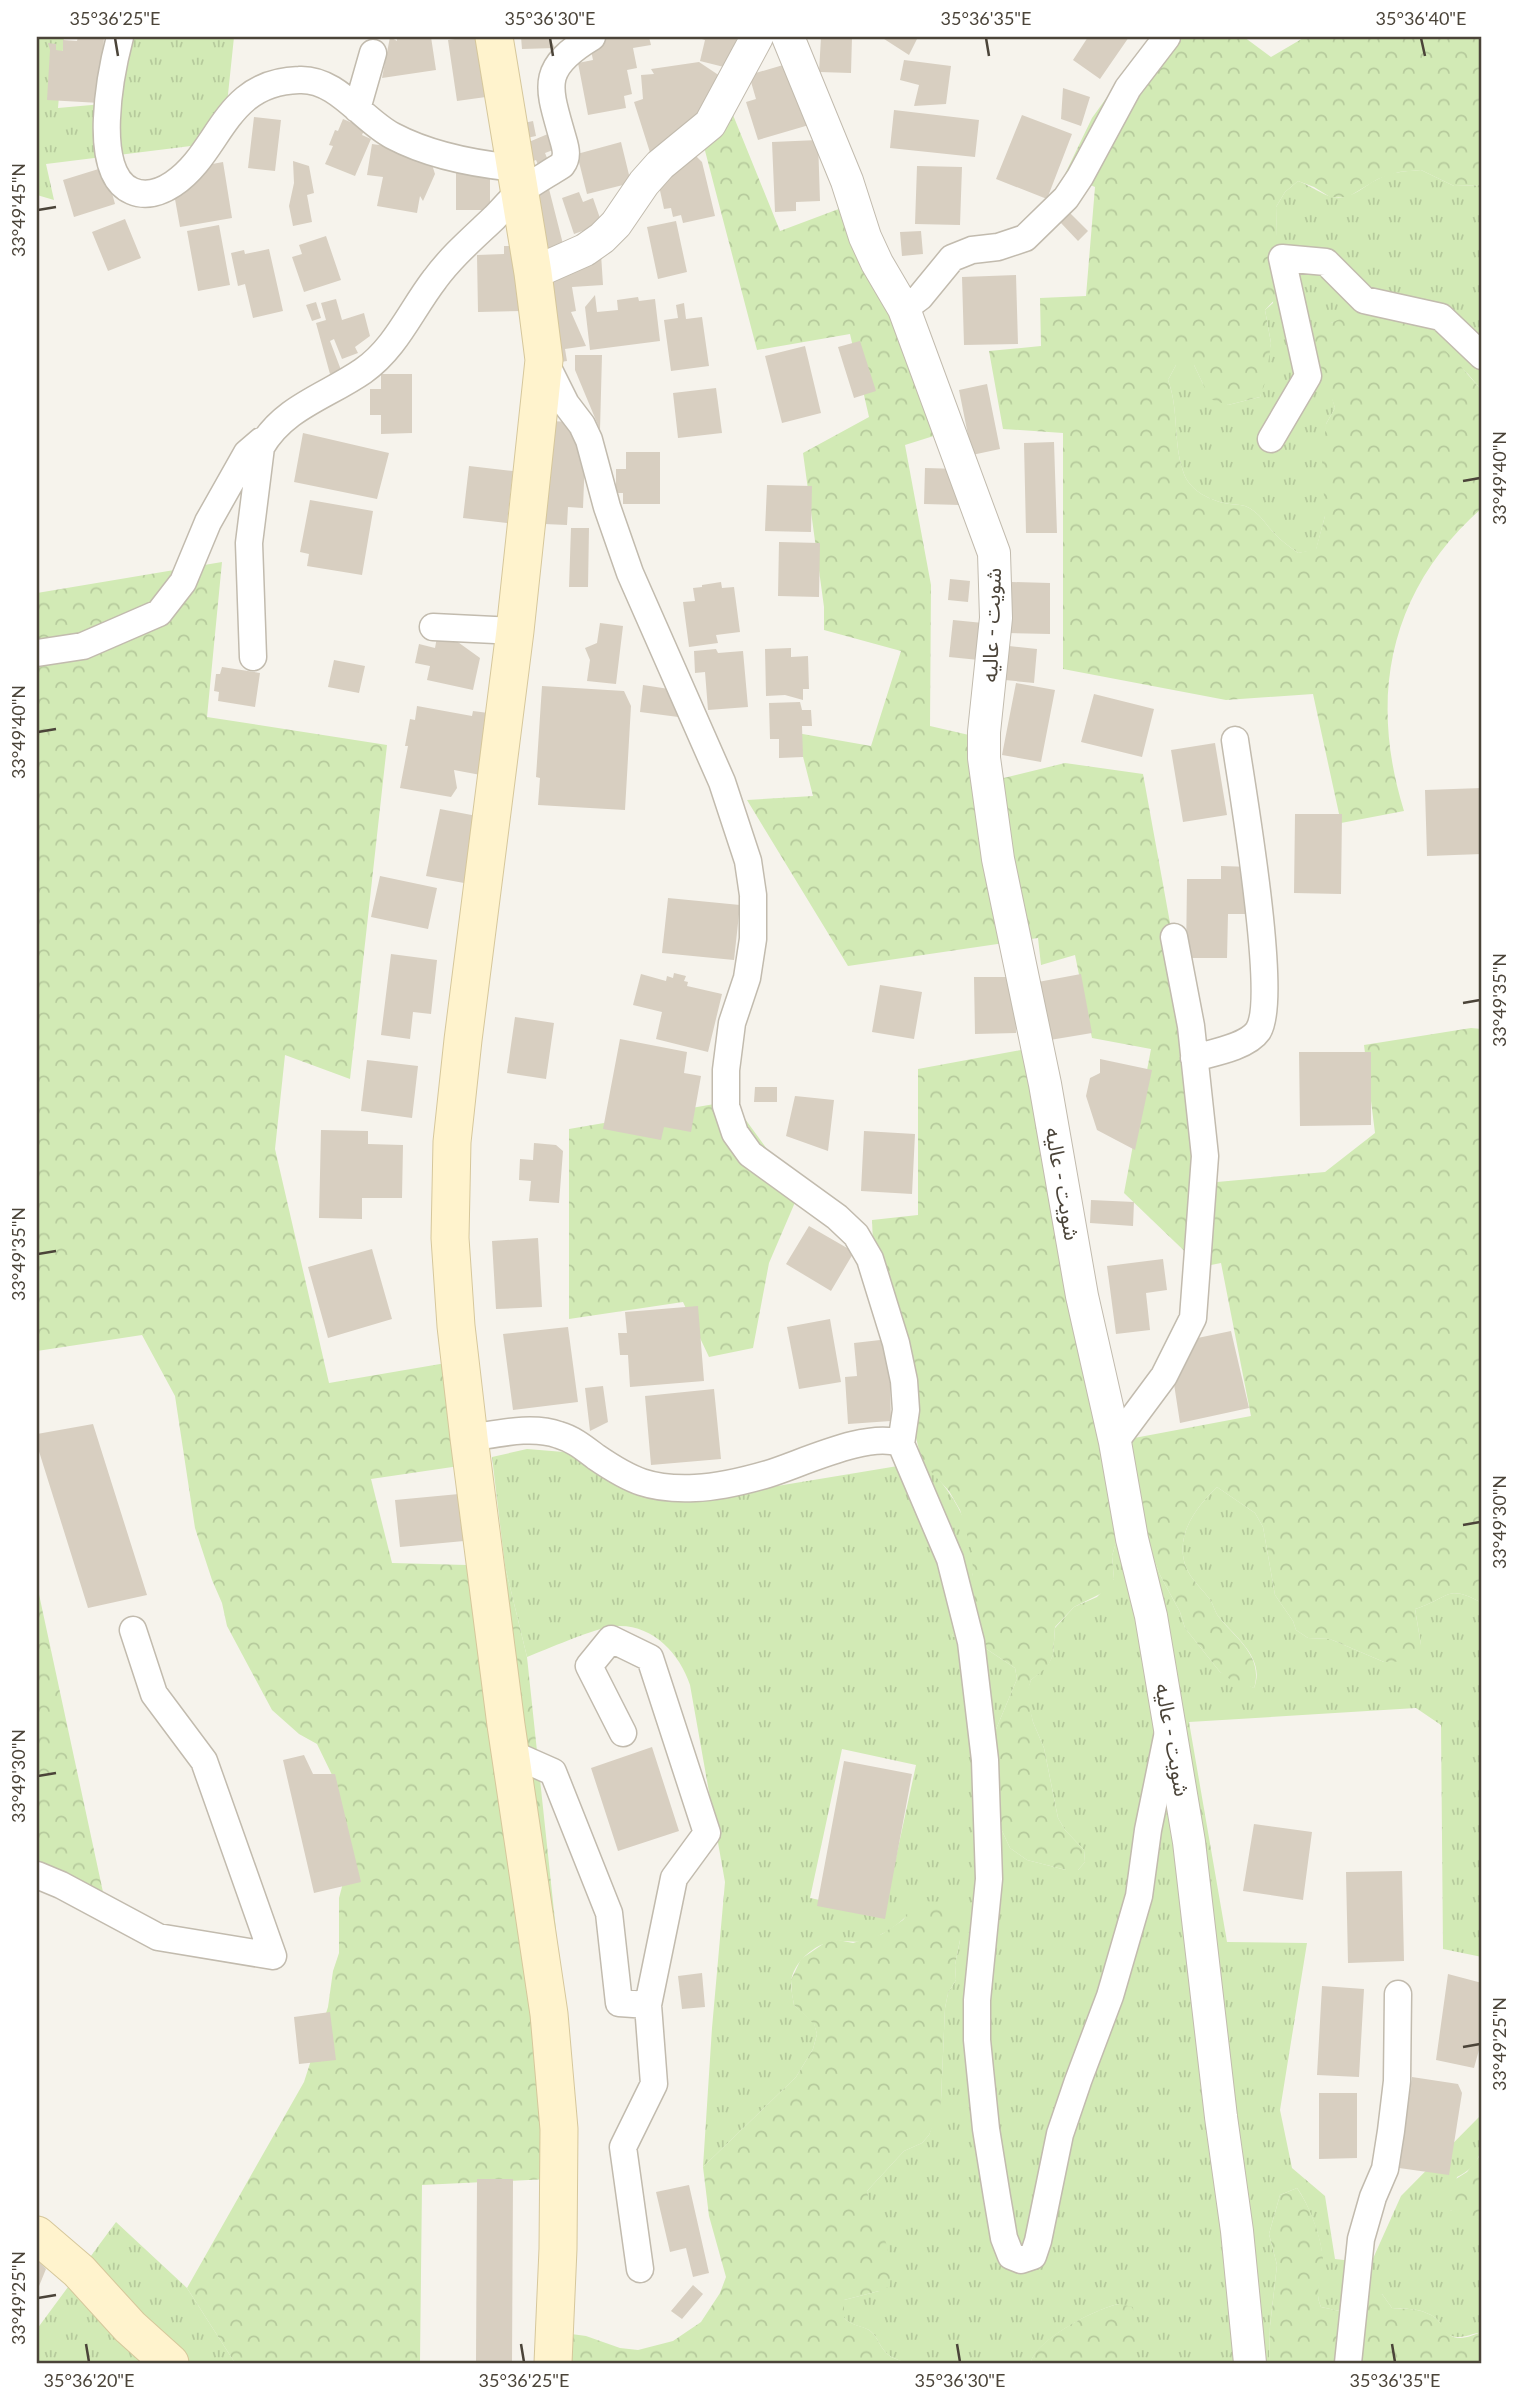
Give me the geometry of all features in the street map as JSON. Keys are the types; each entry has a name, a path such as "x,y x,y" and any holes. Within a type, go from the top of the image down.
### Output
{"main road":[{"path":"494,37 533,273 544,360 515,631 452,1142 450,1238 456,1326 469,1438 510,1753 549,2014 559,2129 553,2363"},
{"path":"37,2235 79,2271 130,2326 170,2363"}],"street":[{"path":"120,37 110,79 108,140 117,179 125,188 138,194 151,193 174,184 237,107 251,94 264,87 307,80 338,94 376,127 414,145 486,165 517,180"},
{"path":"37,653 83,646 159,613 183,582 208,522 247,453 305,403 363,371 385,351 408,322 432,282 517,180 562,165 566,159 566,149 550,89 553,72 564,57 592,37"},
{"path":"533,273 585,250 602,239 660,165 710,124 757,37"},
{"name":"شويت - عاليه","path":"788,37 847,181 865,237 904,310 994,553 996,618 984,732 984,758 998,859 1045,1084 1082,1296 1115,1442 1132,1539 1151,1616 1170,1725 1189,1842 1237,2231 1250,2363"},
{"path":"904,310 920,297 952,258 972,250 998,247 1025,238 1058,207 1080,177 1128,88 1167,37"},
{"path":"356,109 373,53"},
{"path":"1271,439 1308,376 1282,258 1326,261 1364,300 1441,317 1482,356"},
{"path":"544,360 566,404 589,440 607,507 630,573 722,782 748,861 753,939 747,978 732,1023 726,1070 726,1106 735,1133 750,1154 837,1217 856,1235 870,1259 896,1343 904,1381 906,1410 901,1444 950,1559 971,1642 985,1760 989,1855 989,1879 976,2000 977,2040 986,2129 1004,2238 1011,2256 1021,2260 1033,2256 1038,2241 1060,2134 1110,1996 1139,1896 1148,1829 1170,1725"},
{"path":"253,657 249,543 261,447 268,436"},
{"path":"433,627 515,631"},
{"path":"1194,1058 1240,1044 1258,1032 1266,990 1261,928 1236,740"},
{"path":"1115,1442 1164,1376 1193,1318 1205,1156 1191,1026 1174,937"},
{"path":"469,1438 531,1431 557,1434 575,1441 616,1470 643,1484 684,1488 732,1484 872,1440 890,1439 901,1444"},
{"path":"37,1875 158,1937 274,1956 204,1761 154,1694 133,1630"},
{"path":"623,1733 589,1666 611,1639 650,1658 707,1833 674,1878 648,2005 654,2084 623,2147 640,2269"},
{"path":"510,1753 553,1772 609,1913 619,2003 648,2005"},
{"path":"1348,2363 1361,2239 1373,2197 1385,2169 1391,2131 1397,2081 1398,1994"}],"green space":[{"path":"37,37 64,37 58,108 114,103 127,37 234,37 223,142 46,164 54,200 37,195"},
{"path":"1150,37 1244,37 1271,57 1305,37 1482,37 1482,185 1454,186 1421,170 1399,172 1378,179 1348,197 1330,197 1298,181 1285,192 1276,207 1279,295 1265,310 1271,343 1266,380 1260,397 1228,405 1210,399 1194,365 1176,365 1168,380 1174,402 1180,460 1189,483 1211,499 1250,508 1298,553 1316,549 1325,516 1322,460 1326,424 1335,408 1313,353 1315,339 1323,328 1349,316 1380,314 1400,317 1438,343 1482,391 1482,508 1451,540 1426,573 1407,609 1395,646 1389,686 1388,726 1393,768 1404,811 1341,823 1313,694 1226,700 1063,669 1063,433 1003,429 989,351 1041,346 1040,298 1086,296 1095,187 1065,174 1092,118"},
{"path":"733,115 780,231 868,198 940,434 905,445 931,585 930,726 969,735 975,785 1065,763 1143,774 1217,1182 1325,1172 1375,1133 1364,1045 1471,1028 1482,1029 1482,1603 1454,1593 1415,1609 1421,1645 1418,1661 1384,1662 1330,1639 1308,1638 1296,1630 1275,1595 1263,1527 1255,1513 1217,1487 1189,1523 1183,1555 1190,1575 1251,1657 1255,1666 1254,1688 1231,1680 1220,1672 1185,1628 1145,1536 1123,1519 1112,1556 1114,1579 1108,1590 1074,1607 1055,1627 1053,1655 1048,1666 1031,1680 1027,1694 1033,1722 1044,1748 1058,1818 1065,1830 1084,1850 1085,1862 1078,1870 1066,1870 1027,1860 1010,1848 997,1820 989,1746 1017,1679 1015,1668 985,1648 952,1636 973,1573 972,1552 960,1510 949,1491 922,1462 874,1268 872,1220 918,1215 918,1069 1037,1047 1129,1439 1251,1416 1221,1263 1201,1267 1124,1193 1151,1049 1092,1038 1075,955 1041,965 1038,938 848,966 747,800 813,796 797,733 871,746 901,651 824,630 824,607 803,453 869,417 850,334 757,350 703,143"},
{"path":"1421,170 1454,186 1482,185 1482,391 1436,344 1370,312 1331,323 1320,370 1335,408 1326,424 1325,516 1316,550 1298,553 1250,508 1211,499 1189,483 1180,460 1174,402 1168,380 1176,365 1194,365 1203,384 1228,405 1260,397 1271,343 1265,310 1273,303 1277,248 1276,207 1285,192 1298,181 1330,196 1346,197 1388,175"},
{"path":"222,562 207,717 387,745 350,1079 285,1055 275,1149 329,1383 446,1363 466,1465 371,1479 392,1563 505,1566 527,1657 556,1930 570,2178 422,2185 420,2363 235,2363 187,2288 304,2082 328,2007 333,1971 339,1953 339,1898 343,1883 333,1777 317,1744 299,1734 272,1710 227,1626 222,1603 195,1528 175,1396 142,1335 37,1351 37,593"},
{"path":"732,1101 799,1193 769,1263 753,1348 709,1357 683,1302 569,1319 569,1129"},
{"path":"527,1449 564,1452 711,1497 922,1462 952,1497 967,1526 971,1542 972,1580 952,1636 985,1648 1015,1668 1017,1679 989,1746 997,1820 1010,1848 1027,1860 1066,1870 1078,1870 1085,1862 1084,1850 1065,1830 1058,1818 1044,1748 1033,1722 1026,1694 1031,1680 1048,1665 1053,1655 1055,1628 1074,1607 1097,1597 1114,1579 1112,1556 1123,1518 1145,1536 1185,1628 1220,1672 1254,1688 1257,1677 1252,1658 1218,1616 1210,1599 1190,1575 1183,1555 1189,1523 1217,1487 1255,1513 1263,1527 1275,1595 1296,1630 1308,1638 1330,1639 1384,1662 1394,1661 1421,1645 1415,1609 1454,1593 1482,1603 1482,1957 1443,1949 1441,1725 1416,1708 1189,1722 1227,1942 1307,1943 1280,2110 1292,2168 1325,2196 1335,2259 1371,2263 1401,2196 1479,2117 1482,2109 1479,2157 1467,2171 1457,2177 1450,2210 1482,2222 1482,2332 1455,2337 1446,2332 1438,2320 1425,2312 1392,2308 1382,2294 1354,2314 1321,2307 1318,2287 1321,2245 1309,2210 1297,2188 1280,2195 1269,2234 1277,2265 1269,2363 1131,2363 1134,2339 1119,2304 1068,2326 1043,2345 1031,2363 907,2363 888,2354 869,2330 844,2318 844,2300 879,2291 879,2230 869,2206 867,2191 904,2151 922,2143 929,2135 941,2100 945,2008 948,1993 956,1980 960,1912 913,1910 892,1928 874,1938 859,1942 827,1943 806,1955 795,1968 791,1986 794,2005 814,2023 817,2034 813,2049 796,2077 703,2167 725,1882 690,1685 685,1672 670,1650 649,1633 637,1628 623,1626 600,1629 527,1657 505,1566 492,1457","holes":["842,1749 916,1765 884,1913 810,1898"]},
{"path":"37,1585 103,1892 37,1890"},
{"path":"918,1901 951,1902 960,1912 956,1980 948,1993 945,2008 939,2112 929,2135 922,2143 904,2151 867,2191 887,2246 890,2286 844,2300 844,2318 869,2330 888,2354 907,2363 553,2363 557,2332 586,2336 620,2348 638,2350 673,2341 701,2322 720,2293 726,2277 709,2216 703,2167 796,2077 813,2049 817,2034 814,2024 794,2005 792,1994 791,1980 801,1959 826,1942 838,1940 853,1943 882,1934 903,1920"},
{"path":"1482,2153 1482,2222 1445,2207 1445,2199 1451,2182 1467,2172"},
{"path":"1297,2188 1320,2240 1323,2265 1318,2295 1321,2307 1354,2314 1359,2312 1370,2296 1382,2294 1392,2308 1416,2310 1431,2315 1454,2337 1466,2337 1482,2332 1482,2363 1269,2363 1277,2265 1269,2234 1280,2195"},
{"path":"116,2222 187,2288 235,2363 37,2363 37,2329"},
{"path":"1119,2304 1133,2307 1136,2350 1131,2363 1031,2363 1035,2354 1054,2335 1082,2318"}],"building":[{"path":"78,37 104,37 100,103 47,100 50,50 48,43 56,44 56,50 63,51 63,40 77,41"},
{"path":"390,37 397,41 397,37 431,37 436,70 382,78"},
{"path":"481,37 493,96 457,101 448,40"},
{"path":"521,37 549,37 555,48 522,49"},
{"path":"613,37 649,37 651,45 633,48 637,68 627,70 632,94 624,96 626,108 588,115 578,63 593,60 589,41"},
{"path":"696,37 737,37 728,68 700,61 705,40"},
{"path":"821,37 852,37 851,73 819,72"},
{"path":"881,37 918,37 909,55"},
{"path":"1088,37 1129,37 1100,79 1073,60"},
{"path":"904,60 951,66 946,104 914,106 919,85 900,80"},
{"path":"699,62 723,78 702,126 654,165 634,102 643,99 641,75 654,74 651,69"},
{"path":"790,63 809,125 758,140 746,102 756,99 749,75"},
{"path":"1063,88 1090,97 1081,126 1061,119"},
{"path":"894,110 979,120 975,157 890,148"},
{"path":"1022,115 1072,134 1047,199 996,179"},
{"path":"254,117 281,120 275,171 248,168"},
{"path":"343,119 365,128 362,135 371,139 355,176 325,164 333,146 329,145 335,130 338,131"},
{"path":"533,121 536,136 522,139 519,124"},
{"path":"555,131 561,147 545,153 549,163 539,167 536,160 531,162 524,144"},
{"path":"818,140 820,201 796,202 796,211 775,212 772,142"},
{"path":"621,142 631,183 587,194 577,154"},
{"path":"372,144 428,152 435,174 423,201 420,196 417,213 377,206 383,177 367,175"},
{"path":"692,152 702,162 715,216 683,223 681,215 673,217 671,208 664,209 659,186"},
{"path":"293,161 309,166 314,193 307,195 312,222 293,226 289,206 294,183"},
{"path":"223,162 232,218 180,227 173,188 207,165"},
{"path":"917,166 962,167 960,225 915,224"},
{"path":"105,167 115,204 74,217 63,180"},
{"path":"490,168 490,204 486,206 486,210 456,210 456,171"},
{"path":"549,189 564,248 549,252 533,193"},
{"path":"579,192 583,202 593,198 602,224 574,234 562,198"},
{"path":"1067,210 1088,231 1078,241 1061,223"},
{"path":"125,219 141,258 108,271 92,232"},
{"path":"676,221 687,272 658,279 647,227"},
{"path":"219,225 230,285 198,291 187,231"},
{"path":"921,231 923,254 902,256 900,232"},
{"path":"326,236 341,280 304,292 292,257 302,254 299,245"},
{"path":"504,246 519,246 523,311 478,312 477,255 504,254"},
{"path":"269,249 283,311 253,318 245,284 238,286 231,253 244,250 245,254"},
{"path":"601,254 603,285 572,287 576,311 571,312 586,346 565,349 567,361 561,362 551,276"},
{"path":"1016,275 1018,344 964,345 962,277"},
{"path":"595,295 597,312 618,310 617,300 638,297 639,301 655,299 660,341 590,350 585,307"},
{"path":"336,299 342,320 364,313 370,336 355,347 358,353 342,359 334,339 330,341 341,370 330,374 316,323 326,320 321,303"},
{"path":"316,302 321,318 312,321 306,305"},
{"path":"684,303 686,319 702,317 709,366 671,371 664,320 678,318 676,305"},
{"path":"860,341 876,391 854,398 838,347"},
{"path":"805,346 821,413 782,423 765,356"},
{"path":"575,355 602,355 600,430 575,370"},
{"path":"381,374 412,374 412,433 381,434 381,415 370,415 370,389 381,389"},
{"path":"987,384 1000,449 972,455 959,390"},
{"path":"716,388 722,433 678,438 673,393"},
{"path":"549,421 573,422 585,457 583,508 568,507 567,525 544,524"},
{"path":"303,433 389,453 377,499 294,482"},
{"path":"1054,442 1057,533 1026,533 1024,443"},
{"path":"626,452 660,452 660,504 623,504 623,493 616,493 616,469 626,469"},
{"path":"469,466 513,471 507,523 463,518"},
{"path":"925,468 960,469 960,505 924,504"},
{"path":"767,485 812,486 811,532 765,531"},
{"path":"310,500 373,511 362,575 307,566 309,554 300,552"},
{"path":"571,528 589,528 588,587 569,587"},
{"path":"779,542 820,543 819,597 778,596"},
{"path":"950,579 970,581 968,602 948,600"},
{"path":"721,582 722,588 734,587 740,632 716,635 718,643 689,647 683,602 695,601 693,588"},
{"path":"1012,582 1050,583 1050,634 1006,633"},
{"path":"953,620 983,623 979,660 949,657"},
{"path":"600,623 623,626 616,684 587,681 590,660 585,648 597,643"},
{"path":"437,637 455,640 480,658 473,690 427,680 430,666 415,663 419,644 435,648"},
{"path":"1009,646 1037,649 1034,683 1005,680"},
{"path":"791,648 791,657 808,656 809,689 803,689 803,700 785,695 766,696 765,649"},
{"path":"716,649 718,653 743,651 748,707 708,710 705,672 695,673 694,651"},
{"path":"334,660 365,666 359,693 328,687"},
{"path":"222,667 260,673 255,707 218,701 219,692 214,691 216,674 220,674"},
{"path":"1016,683 1055,690 1041,762 1002,755"},
{"path":"643,685 669,689 686,718 640,712"},
{"path":"542,686 624,691 631,706 625,810 538,805 540,778 536,777"},
{"path":"1094,694 1154,709 1142,757 1081,742"},
{"path":"800,702 802,710 811,710 812,726 802,726 803,757 779,758 779,739 770,739 769,703"},
{"path":"417,706 472,716 473,711 496,714 486,776 454,770 457,788 451,797 400,788 410,719 415,720"},
{"path":"1215,743 1227,815 1183,822 1171,750"},
{"path":"1482,788 1482,854 1427,856 1425,790"},
{"path":"440,809 477,816 464,883 426,876"},
{"path":"1295,814 1342,814 1341,894 1294,893"},
{"path":"1221,866 1252,867 1251,914 1228,914 1227,958 1186,958 1187,879 1221,879"},
{"path":"380,876 437,888 428,929 371,917"},
{"path":"668,898 740,905 734,960 662,953"},
{"path":"391,954 437,960 431,1014 413,1012 410,1039 381,1035"},
{"path":"674,973 686,976 684,981 688,982 687,986 722,994 708,1052 656,1039 662,1012 633,1005 641,974 666,981 667,976 673,978"},
{"path":"1081,974 1092,1033 1050,1040 1038,982"},
{"path":"974,977 1015,977 1016,1033 975,1034"},
{"path":"880,985 922,992 914,1039 872,1032"},
{"path":"515,1017 554,1023 546,1079 507,1073"},
{"path":"620,1039 687,1052 684,1073 701,1076 691,1132 664,1127 661,1140 603,1129"},
{"path":"1299,1052 1371,1052 1371,1125 1300,1126"},
{"path":"1100,1059 1152,1070 1135,1150 1097,1130 1086,1096 1090,1078 1100,1073"},
{"path":"367,1060 418,1066 412,1118 361,1111"},
{"path":"755,1087 777,1087 777,1102 754,1102"},
{"path":"795,1096 834,1100 828,1151 786,1136"},
{"path":"321,1130 368,1131 368,1144 403,1145 402,1198 362,1198 362,1219 319,1218"},
{"path":"864,1131 915,1134 912,1194 861,1191"},
{"path":"534,1143 556,1145 563,1151 559,1203 529,1201 531,1181 519,1180 520,1159 533,1160"},
{"path":"1091,1200 1134,1202 1133,1226 1090,1223"},
{"path":"809,1226 854,1252 831,1291 786,1264"},
{"path":"538,1238 542,1307 496,1309 492,1241"},
{"path":"372,1249 392,1319 328,1338 308,1267"},
{"path":"1163,1259 1167,1290 1146,1293 1150,1330 1116,1334 1107,1266"},
{"path":"698,1306 704,1381 630,1387 628,1355 620,1355 618,1333 627,1333 625,1312"},
{"path":"830,1319 841,1382 799,1389 787,1327"},
{"path":"568,1327 578,1402 513,1410 503,1334"},
{"path":"1231,1331 1249,1408 1180,1423 1172,1371 1188,1340"},
{"path":"889,1339 891,1421 848,1424 845,1377 857,1376 854,1343"},
{"path":"603,1386 608,1422 590,1431 585,1388"},
{"path":"714,1389 721,1459 651,1465 645,1396"},
{"path":"93,1424 147,1595 88,1608 37,1445 37,1434"},
{"path":"459,1494 464,1541 400,1547 395,1500"},
{"path":"652,1747 679,1831 618,1851 591,1768"},
{"path":"304,1755 313,1774 335,1774 361,1882 314,1893 283,1760"},
{"path":"844,1761 912,1774 885,1919 817,1906"},
{"path":"1254,1824 1312,1832 1303,1900 1243,1891"},
{"path":"1402,1871 1404,1961 1348,1963 1346,1872"},
{"path":"702,1973 705,2007 682,2009 678,1976"},
{"path":"1448,1974 1482,1983 1482,2039 1474,2068 1436,2060"},
{"path":"1322,1986 1364,1989 1359,2077 1317,2075"},
{"path":"330,2012 336,2060 299,2064 294,2017"},
{"path":"1412,2077 1458,2084 1462,2093 1449,2175 1399,2168"},
{"path":"1319,2093 1357,2093 1357,2158 1319,2159"},
{"path":"477,2179 513,2179 512,2363 476,2363"},
{"path":"689,2185 709,2273 693,2277 686,2248 670,2252 656,2192"},
{"path":"37,2259 46,2269 37,2291"},
{"path":"693,2285 703,2294 682,2319 671,2311"}]}
